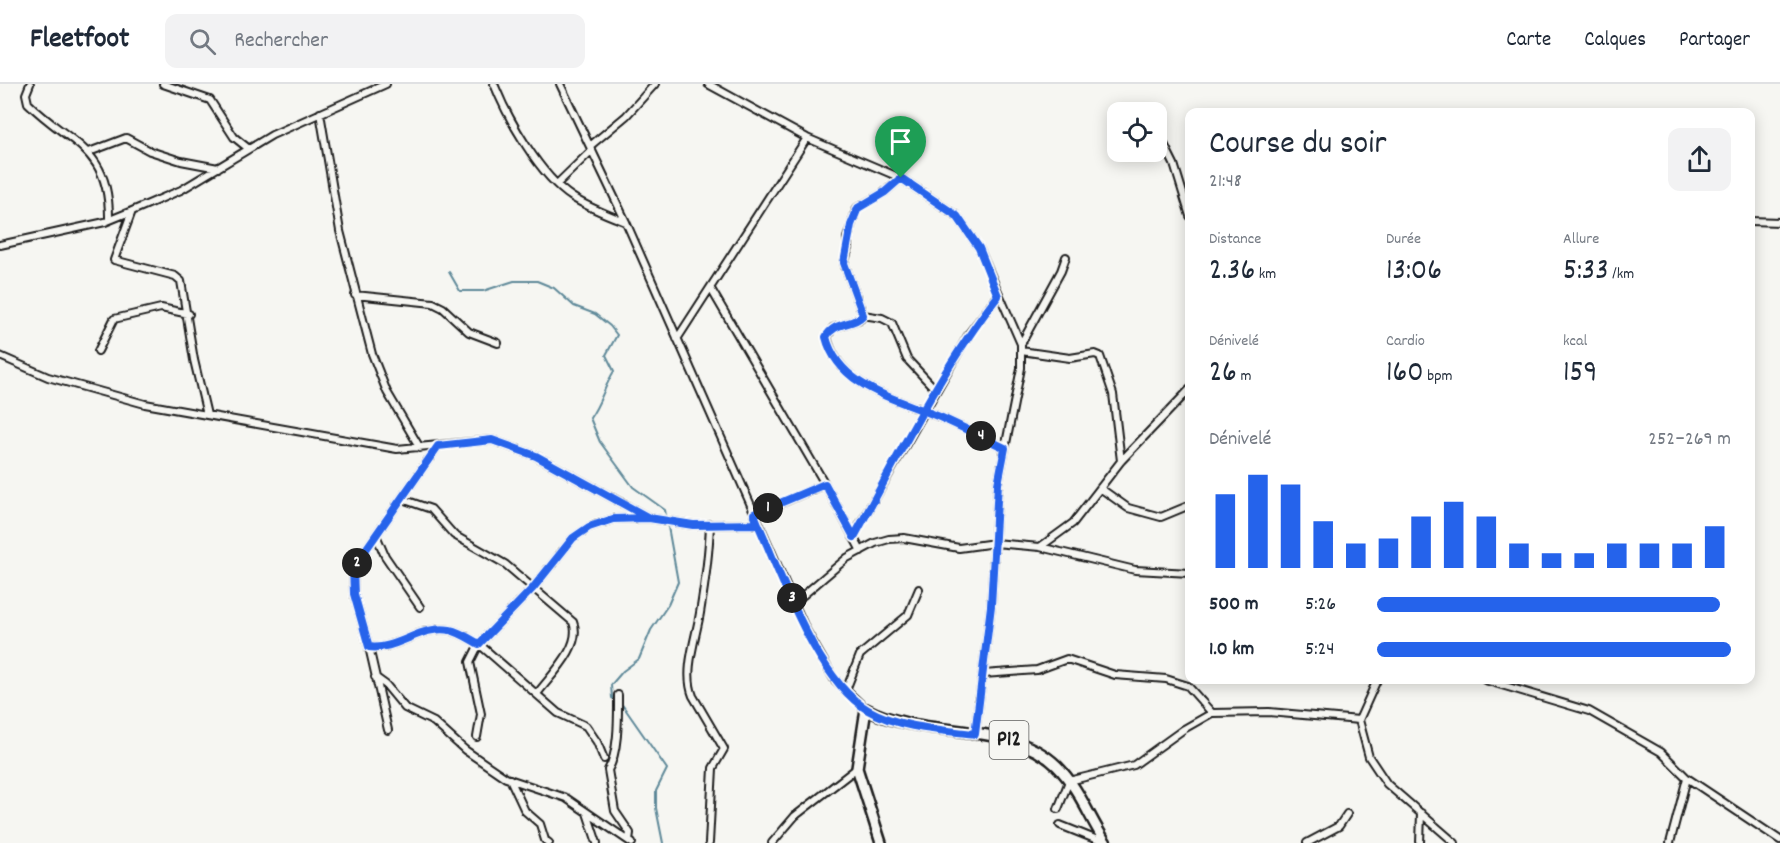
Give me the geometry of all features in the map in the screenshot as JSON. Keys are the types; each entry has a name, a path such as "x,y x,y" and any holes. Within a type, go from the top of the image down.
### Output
{"main road":[{"name":"P12","path":"866,709 911,725 975,734 1027,745 1057,766 1069,781 1106,843"},
{"path":"866,709 857,768 881,843"}],"street":[{"path":"30,84 26,94 28,103 89,152 109,196 109,220"},
{"path":"163,84 210,100 234,137 249,149"},
{"path":"0,245 109,220 132,212 181,190 249,149 320,113 386,84"},
{"path":"494,84 517,131 558,183 570,195 596,211 626,222"},
{"path":"560,84 626,222 794,603 834,679 866,709"},
{"path":"558,183 655,84"},
{"path":"708,84 807,138 901,178 957,216 979,248 1021,347 1021,368 998,484 991,606 975,734"},
{"path":"320,113 340,231 372,354 387,392 420,448"},
{"path":"89,152 126,138 150,151 181,161 218,168"},
{"path":"677,339 807,138"},
{"path":"1167,150 1174,164 1185,200"},
{"path":"863,315 844,263 849,248 849,231 858,208 885,192 901,178"},
{"path":"132,212 114,261 179,279 184,288 194,360 207,415"},
{"path":"1755,221 1780,222"},
{"path":"1021,347 1066,257"},
{"path":"711,289 825,484 861,551"},
{"path":"355,295 433,303 443,308 469,332 498,343"},
{"path":"854,537 970,332 998,296"},
{"path":"98,351 114,319 161,308 189,314"},
{"path":"936,390 907,359 892,323 882,318 863,315 830,330 826,337 834,358 846,372 876,391 1005,448"},
{"path":"1021,347 1070,358 1095,354 1100,356 1113,394 1121,461"},
{"path":"0,356 48,377 146,404 397,449 492,440 536,456 649,518"},
{"path":"1040,547 1073,522 1121,461 1185,394"},
{"path":"387,730 369,647 354,594 353,568 438,446"},
{"path":"754,514 825,484"},
{"path":"1100,488 1128,508 1161,517 1185,507"},
{"path":"402,499 431,509 454,535 506,564 565,612 577,631 566,655 537,694"},
{"path":"477,736 481,714 470,662 479,644 533,588 573,538 589,527 613,519 649,518 710,524 758,524"},
{"path":"709,843 713,768 724,748 696,703 690,687 691,665 709,554 710,524"},
{"path":"376,535 385,556 420,607"},
{"path":"794,603 847,558 889,539 904,538 959,548 995,543 1040,547 1135,570 1185,573"},
{"path":"846,690 860,655 908,615 919,589"},
{"path":"369,647 381,648 418,633 440,629 452,630 479,644 558,713 586,726 597,742 604,759"},
{"path":"983,674 1037,670 1067,658 1115,675 1166,679 1188,686 1212,713"},
{"path":"375,677 386,685 405,708 434,722 465,750 510,779 566,798 630,842"},
{"path":"1375,684 1359,720 1369,757 1387,784 1455,843"},
{"path":"1498,684 1589,711 1661,752 1687,778 1780,840"},
{"path":"618,695 618,727 613,761 608,770 615,811 630,833 630,842"},
{"path":"1058,809 1069,781 1134,765 1184,729 1212,713 1269,712 1359,720"},
{"path":"772,843 795,816 857,768"},
{"path":"1670,843 1687,778"},
{"path":"510,779 525,811 540,824 545,840 549,843"},
{"path":"587,812 597,843"},
{"path":"1420,843 1421,813"},
{"path":"1306,843 1339,826 1347,814"},
{"path":"1060,825 1106,843"}],"waterway":[{"path":"449,272 460,291 483,291 514,281 537,281 554,288 574,306 595,314 617,335 606,355 614,371 590,418 600,442 633,487 665,510 678,582 668,605 651,630 639,659 623,671 611,685 612,698 616,700"},
{"path":"621,703 667,769 656,791 656,808 663,843"}],"route":[{"path":"901,178 885,192 859,206 856,210 847,238 849,248 844,263 863,315 860,319 833,328 826,337 838,364 846,372 876,391 924,411 942,418 962,430 981,436 1005,448 998,484 991,606 975,734 911,725 873,713 834,679 806,630 758,524 710,524 693,525 649,518 536,456 492,440 438,446 353,568 354,594 369,647 381,648 418,633 440,629 452,630 479,644 533,588 573,538 589,527 613,519 649,518 693,525 758,524 754,514 825,484 854,537 924,411 970,332 998,296 979,248 957,216 901,178"}]}
